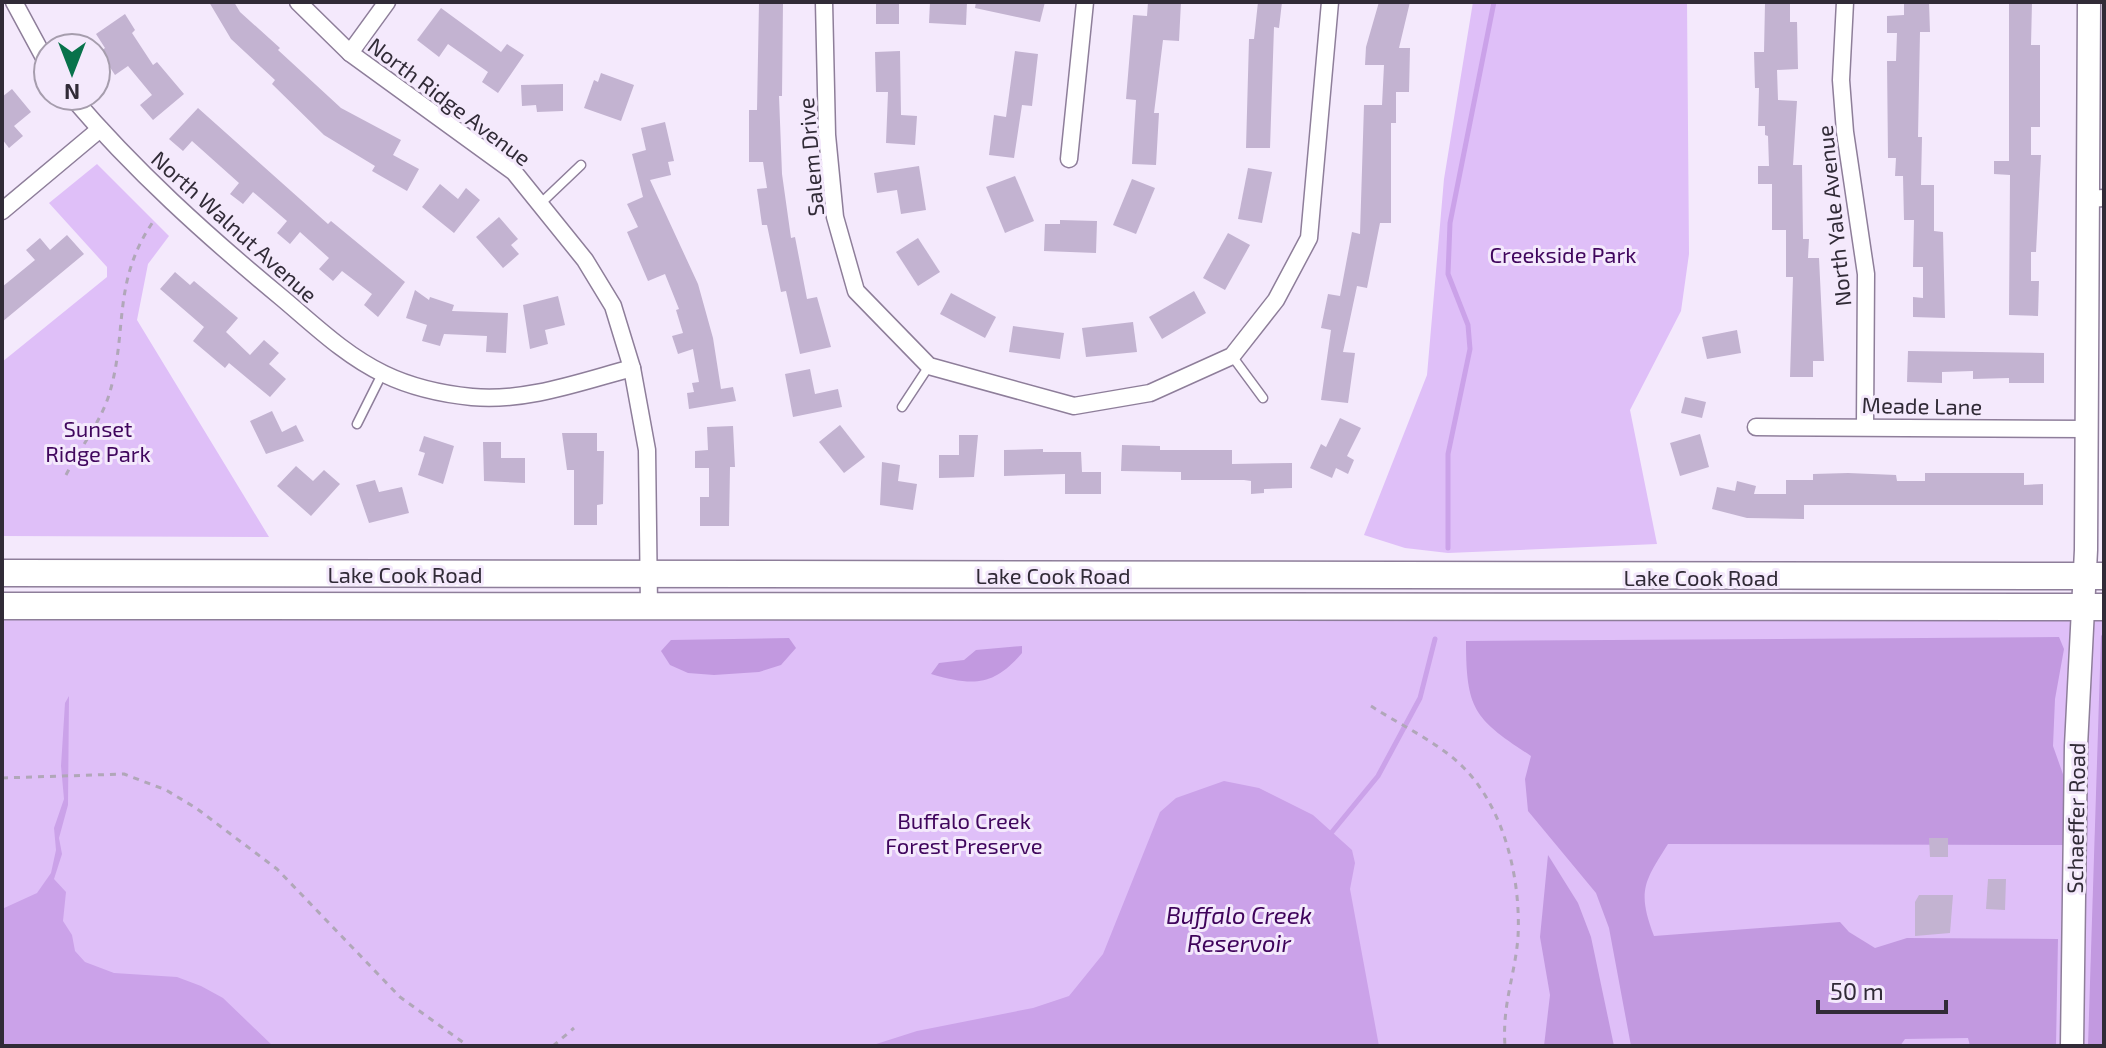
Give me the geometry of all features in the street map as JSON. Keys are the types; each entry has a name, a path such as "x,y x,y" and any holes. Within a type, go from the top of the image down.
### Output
{"main road":[{"name":"Lake Cook Road","path":"2,573 649,574 2092,591"},
{"name":"Lake Cook Road","path":"2,606 649,606 2092,591"}],"street":[{"path":"14,2 32,35"},
{"name":"North Ridge Avenue","path":"298,2 350,53 514,172 585,260 613,306 632,368 647,450 649,606"},
{"path":"350,53 387,2"},
{"name":"Salem Drive","path":"824,2 827,135 839,232 856,291 929,366"},
{"path":"1069,159 1085,2"},
{"path":"929,366 1074,406 1150,393 1232,356 1276,300 1309,238 1330,2"},
{"name":"North Yale Avenue","path":"1845,2 1841,80 1845,132 1866,274 1865,425"},
{"name":"Schaeffer Road","path":"2072,1046 2076,746 2092,591 2087,429 2096,199 2089,2"},
{"name":"North Walnut Avenue","path":"85,112 207,236 354,357 382,374 437,392 475,398 513,397 632,368"},
{"path":"2,211 100,129"},
{"name":"Meade Lane","path":"1756,427 1865,425 2087,429"}],"lane":[{"path":"540,204 581,165"},
{"path":"1232,356 1263,398"},
{"path":"902,407 929,366"},
{"path":"357,424 382,374"}],"path":[{"path":"66,475 108,398 127,278 144,234 155,219"},
{"path":"1371,706 1463,767 1482,792 1501,829 1512,864 1518,940 1503,1015 1505,1046"},
{"path":"2,778 111,773 137,777 166,790 232,833 307,898 400,997 468,1046"},
{"path":"553,1046 574,1028"}],"green space":[{"name":"Creekside Park","path":"1473,2 1687,2 1689,254 1681,311 1630,410 1657,544 1448,553 1405,548 1364,535 1427,375 1444,179"},
{"name":"Sunset Ridge Park","path":"97,164 169,236 148,264 137,320 269,537 2,536 2,362 107,277 107,267 49,203"},
{"name":"Buffalo Creek Forest Preserve","path":"2,617 2104,620 2104,1046 2,1046"}],"shaded area":[{"path":"2104,632 2104,1046 2088,1046 2101,636"},
{"path":"2059,637 2064,649 2055,699 2053,746 2064,777 2065,845 1668,844 1653,868 1645,897 1654,936 1840,922 1849,932 1875,948 1907,938 2058,939 2056,1046 1970,1046 1968,1038 1905,1039 1900,1046 1631,1046 1609,928 1596,893 1528,811 1525,779 1531,756 1497,732 1478,711 1468,683 1466,665 1466,641"},
{"path":"789,638 796,648 781,665 759,672 688,673 670,665 661,651 671,640"},
{"path":"1022,646 1022,653 992,678 971,682 931,674 939,663 964,660 976,650"},
{"path":"1548,855 1578,903 1591,937 1614,1046 1544,1046 1550,995 1540,937"}],"water":[{"path":"69,696 68,805 59,838 62,854 54,879 66,892 63,921 72,935 75,951 85,962 114,973 177,977 201,986 223,998 273,1046 2,1046 2,909 37,893 51,873 56,850 54,828 64,799 61,766 65,703"},
{"name":"Buffalo Creek Reservoir","path":"1224,781 1259,788 1313,815 1352,850 1355,863 1350,889 1379,1046 870,1046 917,1031 1033,1008 1069,996 1103,954 1160,812 1176,798"}],"building":[{"path":"209,2 234,2 240,12 280,48 278,50 341,108 401,140 393,155 419,169 407,191 372,171 375,166 324,135 272,84 275,80 231,39"},
{"path":"759,2 783,2 782,96 779,96 782,174 791,238 795,237 807,299 817,297 831,347 800,354 786,291 781,292 767,225 762,225 757,189 767,188 763,162 749,162 749,110 757,110"},
{"path":"876,2 899,2 899,24 876,24"},
{"path":"930,2 967,2 966,25 929,23"},
{"path":"976,2 1045,2 1040,22 975,8"},
{"path":"1148,2 1181,2 1179,41 1163,40 1154,113 1159,113 1156,165 1132,164 1136,100 1126,99 1133,15 1147,16"},
{"path":"1258,2 1282,2 1279,28 1274,27 1270,148 1246,148 1249,39 1254,39"},
{"path":"1379,2 1410,2 1399,48 1410,48 1409,92 1396,92 1396,123 1391,123 1391,223 1380,223 1367,288 1357,286 1343,352 1355,353 1348,403 1321,400 1331,330 1321,328 1328,294 1340,296 1352,232 1360,234 1364,105 1382,105 1384,65 1365,65 1366,47"},
{"path":"1904,2 1929,2 1930,32 1920,32 1918,137 1922,137 1921,185 1934,185 1934,231 1943,232 1945,318 1913,317 1913,297 1923,298 1923,267 1913,267 1914,220 1904,220 1903,176 1895,176 1896,158 1888,158 1887,61 1896,61 1897,33 1887,33 1887,16 1904,15"},
{"path":"2009,2 2032,2 2031,45 2040,45 2040,127 2031,127 2031,155 2041,155 2036,252 2031,252 2031,281 2039,281 2038,316 2009,315 2010,175 1994,174 1994,161 2009,161"},
{"path":"1765,3 1790,4 1790,22 1797,22 1798,69 1777,70 1778,100 1797,101 1793,165 1802,165 1803,239 1809,239 1808,258 1819,258 1824,361 1813,361 1813,377 1790,377 1793,277 1786,277 1786,230 1772,230 1772,184 1758,184 1758,166 1769,166 1768,136 1765,135 1765,126 1758,126 1759,88 1755,88 1754,52 1764,52"},
{"path":"441,8 501,52 507,44 524,55 498,93 482,82 488,72 448,44 439,57 417,40"},
{"path":"125,14 135,30 132,33 153,65 157,62 184,94 153,120 140,105 152,95 128,66 115,75 112,70 112,32 99,32"},
{"path":"900,51 901,115 917,116 915,145 886,143 888,92 876,92 875,52"},
{"path":"1015,51 1038,54 1032,106 1022,105 1014,158 989,155 994,115 1006,117"},
{"path":"601,73 634,85 621,121 584,108 594,80 598,82"},
{"path":"563,84 563,111 537,112 536,105 522,106 521,85"},
{"path":"12,89 31,112 14,126 23,136 9,148 2,139 2,97"},
{"path":"198,108 328,224 331,221 405,282 378,317 364,305 372,294 342,271 333,281 319,269 329,258 300,232 290,244 277,233 287,221 253,192 243,204 230,194 239,183 192,141 183,151 169,139"},
{"path":"665,122 674,161 668,162 671,175 650,180 698,284 713,338 721,389 733,387 736,401 689,409 687,393 694,392 692,383 699,382 693,349 678,354 672,336 683,333 676,310 679,309 665,274 648,281 627,232 638,227 627,204 643,197 632,154 646,150 641,128"},
{"path":"919,166 926,210 901,214 897,190 877,193 874,173"},
{"path":"1248,168 1272,172 1262,223 1238,219"},
{"path":"1015,176 1034,221 1005,233 986,187"},
{"path":"1132,179 1155,188 1136,234 1113,225"},
{"path":"440,184 458,199 466,188 480,200 454,233 422,207"},
{"path":"499,217 518,239 511,245 519,254 503,268 476,237"},
{"path":"1060,220 1097,221 1096,253 1044,251 1045,224 1060,224"},
{"path":"1228,233 1250,245 1225,290 1203,278"},
{"path":"67,235 84,254 2,322 2,287 35,260 26,250 40,238 50,250"},
{"path":"918,238 940,272 918,286 896,252"},
{"path":"175,272 190,285 194,281 238,318 226,332 250,355 264,340 279,353 269,364 286,379 270,397 229,363 225,368 193,341 204,327 160,289"},
{"path":"415,290 429,300 430,297 454,305 452,311 508,313 506,353 486,352 487,336 444,334 440,346 422,341 427,325 406,318"},
{"path":"1194,291 1206,313 1162,339 1149,317"},
{"path":"951,293 996,317 985,338 940,314"},
{"path":"558,296 565,325 545,330 548,344 530,349 523,305"},
{"path":"1133,322 1137,352 1086,357 1082,328"},
{"path":"1013,326 1064,333 1060,359 1009,352"},
{"path":"1737,330 1741,353 1707,359 1702,337"},
{"path":"1908,351 2044,353 2044,383 2009,383 2009,378 1973,379 1973,371 1942,372 1942,383 1907,382"},
{"path":"810,369 815,394 838,389 842,407 793,417 785,374"},
{"path":"1685,397 1706,402 1702,418 1681,413"},
{"path":"272,411 282,432 296,425 304,441 266,454 250,421"},
{"path":"1340,418 1361,428 1347,456 1354,460 1348,474 1336,468 1332,478 1310,468 1321,444 1326,447"},
{"path":"840,425 865,457 844,473 819,442"},
{"path":"733,426 735,467 730,467 729,526 700,526 700,497 709,497 709,468 695,468 695,451 708,450 707,427"},
{"path":"562,433 597,433 597,451 604,451 603,504 597,505 597,525 574,525 574,470 567,470"},
{"path":"1700,434 1709,467 1680,476 1670,443"},
{"path":"959,435 978,435 974,477 939,478 939,455 959,455"},
{"path":"424,436 454,446 443,484 418,475 425,453 419,451"},
{"path":"483,442 501,442 501,458 525,458 525,483 484,481"},
{"path":"1122,445 1160,446 1160,450 1232,450 1232,464 1292,463 1292,488 1264,489 1264,493 1251,494 1251,481 1181,480 1181,472 1121,471"},
{"path":"1043,449 1043,452 1081,452 1082,472 1101,472 1101,494 1065,494 1065,474 1004,476 1004,450"},
{"path":"882,462 900,465 898,481 917,484 913,510 880,505"},
{"path":"296,466 313,481 324,470 340,484 311,516 277,486"},
{"path":"1925,473 2024,473 2024,485 2043,484 2043,505 1804,505 1804,519 1747,518 1712,509 1717,487 1735,491 1737,481 1756,486 1754,494 1786,494 1786,480 1813,480 1813,474 1896,475 1897,481 1925,481"},
{"path":"375,480 379,492 402,487 409,513 369,523 356,485"},
{"path":"1929,838 1948,838 1948,857 1930,857"},
{"path":"1988,879 2006,879 2005,910 1986,909"},
{"path":"1919,895 1953,895 1950,933 1915,936 1915,902"}],"waterway":[{"path":"1448,548 1448,454 1470,349 1468,325 1448,274 1450,223 1494,2"},
{"path":"1332,832 1378,776 1420,698 1435,639"}]}
